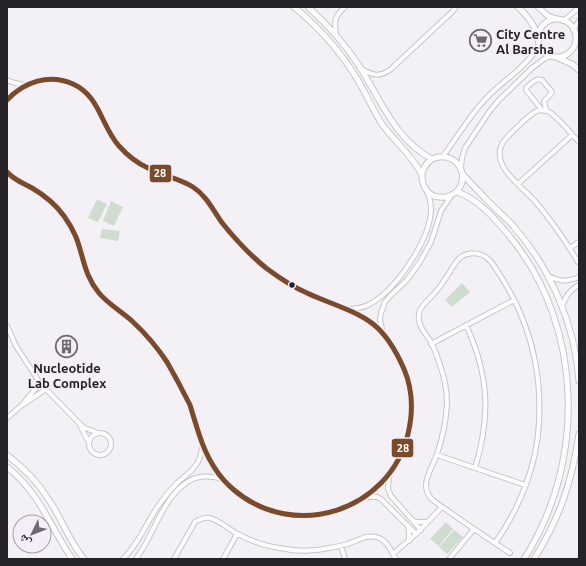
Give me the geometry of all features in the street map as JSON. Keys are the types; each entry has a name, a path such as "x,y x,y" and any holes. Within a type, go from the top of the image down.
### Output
{"street":[{"path":"294,7 330,42 365,92 381,123 411,157 422,175"},
{"path":"308,7 326,24 351,53 384,110 401,133 417,150 432,159"},
{"path":"336,35 336,17 337,14 345,7"},
{"path":"361,69 376,75 387,72 456,7"},
{"path":"518,7 536,29 539,45 542,51 550,56 564,56 574,47 575,43 573,30 568,23 563,21 551,20 543,25 540,29 538,37"},
{"path":"538,7 548,16 556,20"},
{"path":"563,21 579,8"},
{"path":"573,30 579,21"},
{"path":"575,43 579,50"},
{"path":"443,156 480,104 531,57 539,45"},
{"path":"461,168 465,148 489,112 499,100 532,68 550,56"},
{"path":"557,57 572,64 579,70"},
{"path":"544,110 544,100 552,92 542,80 539,79 534,81 526,88 526,90 544,110 553,114 579,142"},
{"path":"7,80 15,84 25,85"},
{"path":"7,100 25,85 41,80 58,80 74,85 84,91 98,108 108,129 119,145 132,159 149,169 182,181 193,187 203,195 223,224 237,240 268,269 285,281 303,292 359,315 383,334 398,356 405,371 410,388 412,405 411,424 406,442 399,459 389,474 377,488 365,497 344,508 318,515 302,516 272,512 257,506 244,498 222,479 208,456 190,407 167,362 148,337 132,321 101,295 90,280 76,238 63,215 43,196 11,177 7,172"},
{"path":"544,110 534,112 508,135 500,149 502,166 546,215 570,248 578,262"},
{"path":"518,184 572,135"},
{"path":"345,309 356,309 375,301 396,282 410,263 422,241 430,218 431,204 422,183 423,168 432,159 437,157 443,156 457,162 463,175 457,192 451,196 442,198 434,196 426,190"},
{"path":"463,175 515,228 538,259 548,276 562,306 569,328 575,349 579,380"},
{"path":"457,192 470,197 482,206 506,232 528,260 546,294 558,324 569,372 571,420 568,452 558,488 548,514 524,559"},
{"path":"383,334 380,320 385,302 390,295 407,280 420,262 431,242 442,212 451,196"},
{"path":"570,248 579,242"},
{"path":"495,543 510,520 530,470 537,439 539,415 538,376 524,322 505,283 487,258 479,254 470,253 461,257 455,264 439,289 421,307 419,313 418,319 420,326 432,344 439,361 445,380 447,398 443,437 426,483 426,488 430,497 442,507 474,530 510,553"},
{"path":"548,276 559,281 572,279 579,276"},
{"path":"562,306 571,290 579,286"},
{"path":"432,344 514,300"},
{"path":"7,326 18,349 40,383 85,428 108,436 111,446 107,454 99,456 92,453 80,424"},
{"path":"466,326 474,342 480,360 486,396 484,432 481,450 475,468"},
{"path":"8,418 22,405 40,383"},
{"path":"22,405 46,389"},
{"path":"88,441 90,437 98,433"},
{"path":"534,559 551,531 560,512 574,465 579,434"},
{"path":"123,559 132,550 161,501 193,470 202,453 202,443"},
{"path":"7,455 37,483 50,501 77,550 84,559"},
{"path":"437,455 525,485"},
{"path":"7,467 24,482 33,493 72,559"},
{"path":"389,474 388,485 391,496 421,530"},
{"path":"136,559 172,496 180,488 189,481 197,478 210,477 222,479"},
{"path":"365,497 377,497 381,499 416,534"},
{"path":"392,554 421,530 442,507"},
{"path":"401,518 406,513"},
{"path":"174,559 192,527 196,522 205,518 215,520 237,534 254,541 288,550 315,550 341,546 365,537 374,536 385,542 396,559"},
{"path":"413,521 428,522"},
{"path":"407,525 409,530 409,541"},
{"path":"449,559 474,530"},
{"path":"223,559 237,534"},
{"path":"341,546 345,559"},
{"path":"456,551 456,559"}],"green space":[{"path":"97,199 107,204 98,222 88,218"},
{"path":"111,201 123,207 114,226 103,221"},
{"path":"102,229 120,231 118,241 100,238"},
{"path":"462,283 470,292 452,307 445,300"},
{"path":"446,522 453,529 439,546 430,539"},
{"path":"454,530 463,537 447,554 439,547"}],"transit line":[{"name":"28","path":"7,100 21,88 46,79 64,81 82,89 95,104 108,130 125,153 144,166 182,181 198,191 206,199 233,236 266,268 296,288 366,319 383,333 398,357 407,377 411,393 411,418 408,434 398,461 381,483 360,499 336,510 310,515 284,514 258,505 234,490 217,472 209,458 190,405 167,362 142,330 128,317 106,301 90,280 76,237 64,216 45,197 7,172"}],"place":[{"name":"City Centre Al Barsha","path":"481,41"},
{"name":"Nucleotide Lab Complex","path":"67,346"}]}
